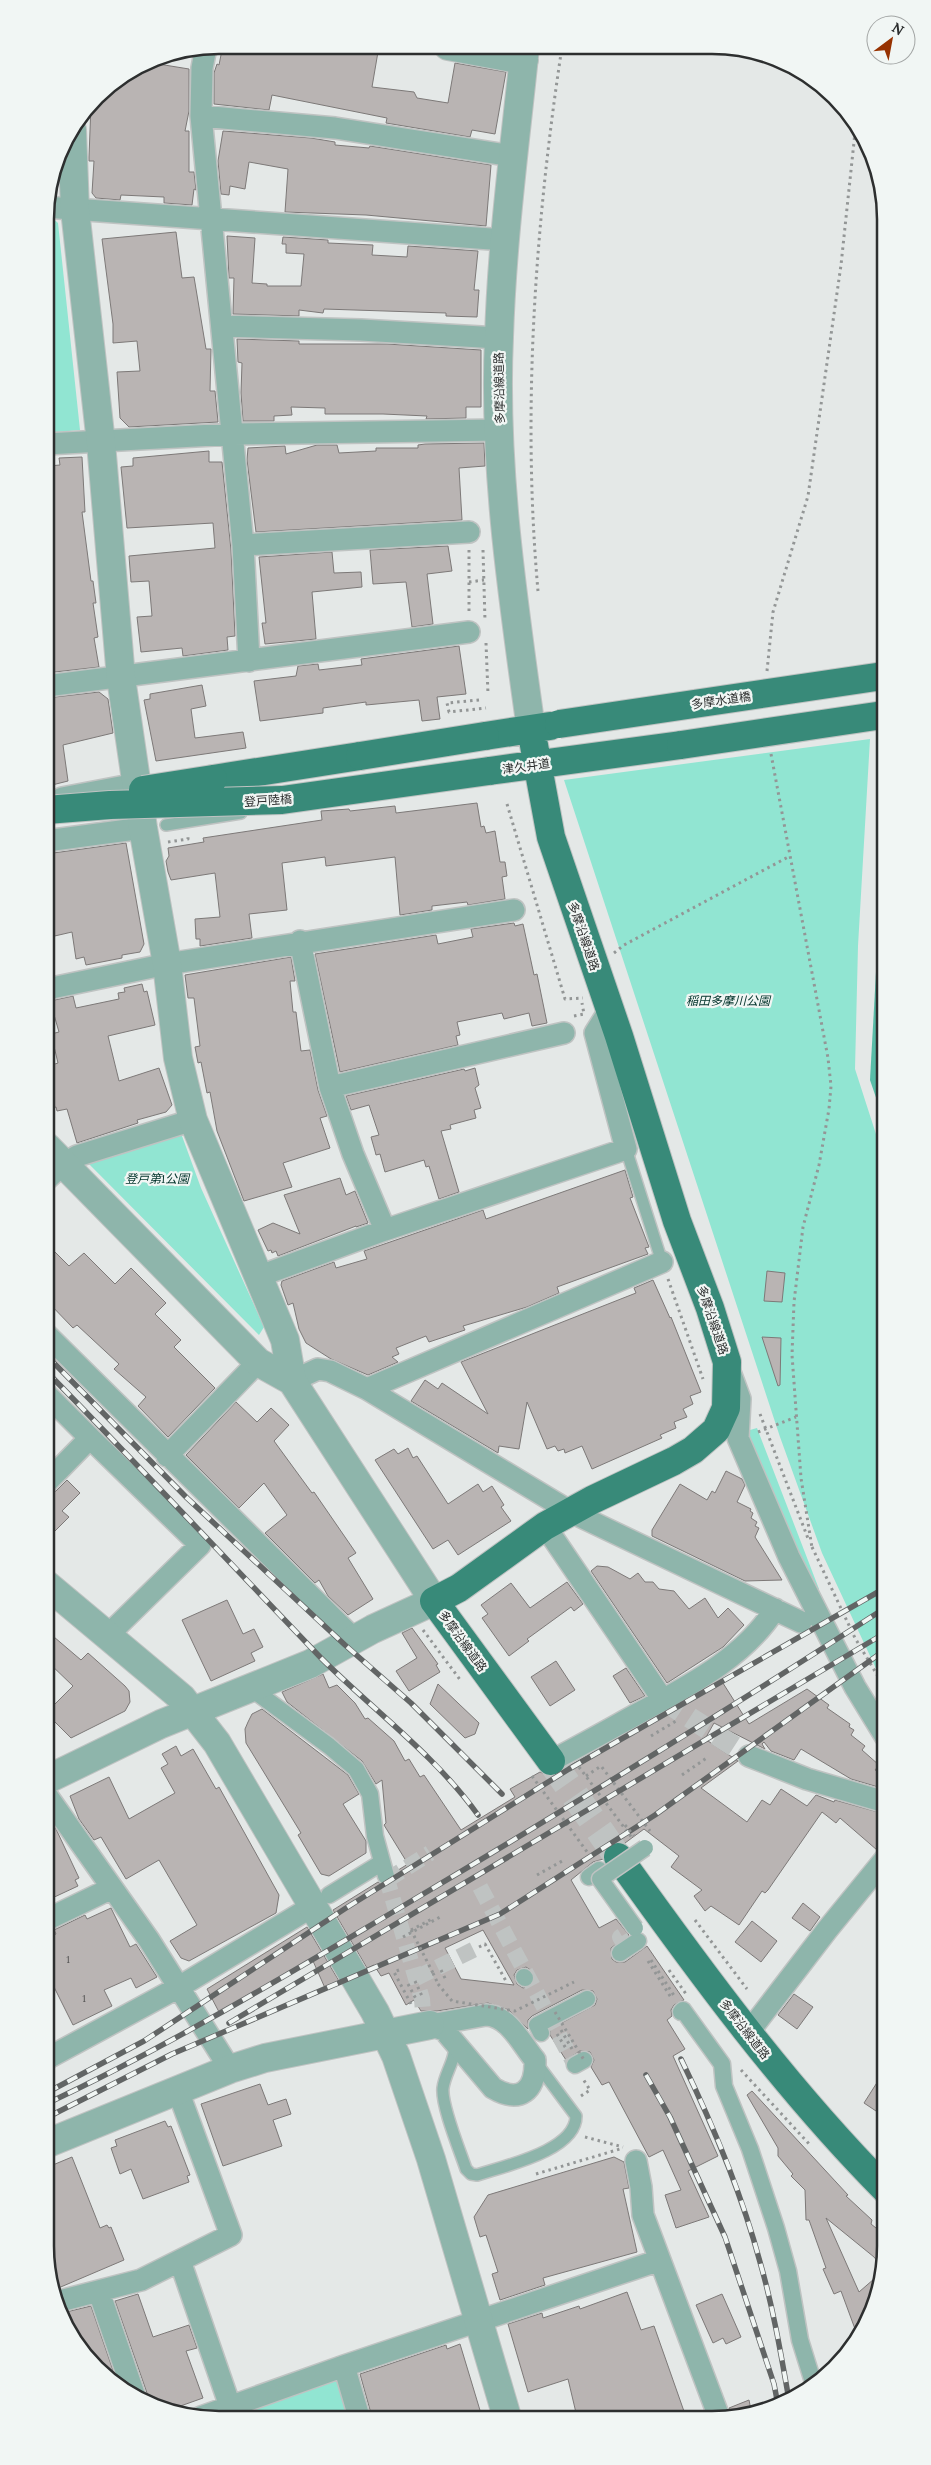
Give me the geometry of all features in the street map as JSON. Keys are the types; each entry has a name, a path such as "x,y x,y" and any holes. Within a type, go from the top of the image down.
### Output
{"main road":[{"name":"多摩水道橋","path":"531,729 877,677"},
{"name":"津久井道","path":"488,771 877,716"},
{"name":"登戸陸橋","path":"54,807 102,796 531,729"},
{"name":"多摩沿線道路","path":"531,729 551,837 609,1006 677,1221 710,1308 726,1362 726,1408 719,1424 710,1436 674,1461 545,1526 459,1588 434,1601 551,1761"},
{"name":"登戸陸橋","path":"54,808 282,800 488,771"},
{"name":"多摩沿線道路","path":"602,1868 709,1984 808,2106 877,2180"}],"street":[{"path":"205,54 202,68 201,116 243,545 249,661"},
{"name":"多摩沿線道路","path":"525,54 512,156 498,338 499,430 506,530 531,729"},
{"path":"201,116 335,128 512,156"},
{"path":"54,1775 161,1724 252,1689 310,1664 434,1601 292,1381 285,1340 257,1277 193,1120 178,1058 152,827 136,784 121,678 101,443 75,210 72,143"},
{"path":"54,208 505,240"},
{"path":"222,326 361,330 498,338"},
{"path":"54,444 101,443 233,434 499,430"},
{"path":"243,545 476,538"},
{"path":"54,685 480,633"},
{"path":"54,799 136,784"},
{"path":"54,840 152,827"},
{"path":"54,986 167,964 514,910"},
{"path":"300,942 330,1088 353,1154 385,1230"},
{"path":"257,1277 385,1230 626,1149 595,1033 607,1014 609,1006"},
{"path":"330,1088 564,1033"},
{"path":"54,1162 193,1120"},
{"path":"54,1165 258,1362 292,1381"},
{"path":"367,1390 662,1262"},
{"path":"54,1342 355,1640"},
{"path":"167,1456 258,1362"},
{"path":"726,1362 740,1399 738,1438 789,1557 851,1679 877,1723"},
{"path":"292,1381 318,1369 330,1371 367,1390 571,1512 802,1622"},
{"path":"54,1402 200,1545 108,1635"},
{"path":"54,1475 90,1438"},
{"path":"545,1526 663,1700"},
{"path":"54,1591 164,1681 194,1711 321,1900 386,2034 409,2093 431,2159 505,2411"},
{"path":"551,1761 663,1700 725,1663 766,1623 775,1609"},
{"path":"54,2055 180,1987 321,1900 383,1870 370,1794 356,1769 329,1746 252,1689"},
{"path":"749,1756 807,1779 877,1800"},
{"path":"54,1806 180,1987 230,2069"},
{"path":"620,1953 636,1935 600,1879 649,1842"},
{"path":"748,2033 826,1930 877,1869"},
{"path":"54,1916 112,1888"},
{"path":"551,2019 587,1999"},
{"path":"54,2141 230,2069 306,2048 386,2034 420,2009 496,2015 504,2019 535,2060 533,2082 528,2089 512,2096 503,2094 484,2080 453,2039 420,2009"},
{"path":"682,2011 722,2064 724,2086 750,2149 776,2228 788,2271 800,2340 812,2378"},
{"path":"63,2300 141,2280 231,2236 178,2091"},
{"path":"631,2154 642,2187 643,2215 717,2411"},
{"path":"217,2411 344,2366 660,2260"},
{"path":"180,2261 230,2406"},
{"path":"98,2292 131,2385"},
{"path":"344,2366 357,2411"}],"lane":[{"path":"152,827 450,782"},
{"path":"626,1149 662,1262"},
{"path":"453,2039 455,2054 445,2078 443,2098 466,2169 471,2174 477,2175 526,2160 556,2146 572,2133 576,2124 576,2116 535,2060"}],"path":[{"path":"538,593 534,544 532,402 537,261 561,54"},
{"path":"767,673 773,612 808,496 841,265 855,136"},
{"path":"476,538 484,580 480,633"},
{"path":"476,538 469,582 480,633 488,694"},
{"path":"469,582 484,580"},
{"path":"479,700 447,703 449,712 486,708"},
{"path":"771,752 828,1058 831,1086 819,1165 803,1227 794,1302 792,1355 801,1478 812,1548 855,1638 877,1675"},
{"path":"507,804 565,999 581,997"},
{"path":"594,966 624,945 790,856"},
{"path":"662,1262 705,1386"},
{"path":"766,1430 796,1417"},
{"path":"651,1736 676,1721"},
{"path":"682,1775 708,1757"},
{"path":"587,1775 601,1766 649,1842"},
{"path":"537,1875 564,1860"},
{"path":"403,1937 442,1916"},
{"path":"432,1918 411,1930 438,1984 452,2001 515,2011 574,1982"},
{"path":"479,1947 486,1944 508,1985"},
{"path":"650,1961 682,2011"},
{"path":"399,1970 394,1972 420,2009"},
{"path":"441,1970 446,1980"},
{"path":"415,1981 420,2009"},
{"path":"408,1984 420,2009"},
{"path":"551,2019 580,2065 590,2090 581,2096"},
{"path":"551,2019 580,2065"},
{"path":"586,2136 631,2154"},
{"path":"536,2174 568,2165 631,2154"},
{"path":"566,2160 568,2165"}],"green space":[{"path":"54,219 58,223 80,430 54,432"},
{"name":"稲田多摩川公園","path":"870,739 858,946 855,1069 877,1137 877,1671 822,1553 780,1437 564,780"},
{"name":"登戸第1公園","path":"176,1133 182,1136 201,1188 264,1327 259,1335 86,1161"},
{"path":"757,1428 819,1589 812,1592 743,1432"},
{"path":"338,2377 348,2411 243,2411"}],"shaded area":[{"path":"877,954 877,1100 870,1080"}],"building":[{"path":"221,54 378,54 372,87 414,92 417,98 448,103 455,63 506,72 495,134 472,130 470,137 386,123 387,118 272,95 269,110 214,104 214,73 217,64 219,65"},
{"path":"160,64 189,69 189,111 185,131 189,131 189,172 194,172 196,190 194,189 192,205 164,203 164,197 121,195 120,200 96,198 92,193 94,161 89,161 91,116 102,102 127,82 155,66"},
{"path":"223,131 311,138 335,142 335,145 369,148 370,146 491,165 486,226 366,215 285,212 288,169 249,162 245,189 230,186 229,195 221,194 218,161"},
{"path":"176,232 182,278 194,277 206,349 211,349 210,391 215,391 218,422 129,427 120,418 117,372 140,371 137,341 113,343 113,324 102,239"},
{"path":"227,236 255,238 252,283 267,284 267,286 301,286 304,254 286,253 286,244 282,244 283,237 328,240 328,243 373,245 372,255 407,257 408,246 478,251 474,290 479,290 477,317 446,316 446,313 324,309 323,313 299,310 299,316 233,314 234,278 229,278"},
{"path":"237,339 299,341 299,344 387,344 481,350 481,407 466,407 466,418 426,419 427,416 325,414 325,408 291,407 292,415 274,416 274,421 243,421 241,393 242,363 238,362"},
{"path":"484,443 485,466 459,468 462,520 256,532 247,460 248,448 285,446 286,454 317,445 337,445 339,453 376,451 376,448 418,448 418,445 425,444"},
{"path":"209,451 209,462 222,462 231,550 235,636 227,637 228,650 183,656 182,648 141,652 137,617 152,616 149,581 131,582 129,556 215,548 213,523 127,528 121,467 133,466 133,458"},
{"path":"82,457 85,512 82,512 91,581 93,581 96,603 93,603 98,637 94,638 99,667 54,672 54,466 60,465 59,458"},
{"path":"448,546 452,571 427,574 433,624 412,627 406,582 373,584 370,550"},
{"path":"332,552 334,573 361,572 362,587 312,592 316,639 265,644 262,623 266,623 259,557"},
{"path":"459,646 466,694 437,697 440,719 422,721 419,700 366,705 366,702 323,708 323,713 260,721 254,681 296,676 298,666 318,664 319,670 362,665 361,659"},
{"path":"202,685 206,706 191,709 195,738 243,732 246,748 156,761 144,700 150,699 150,694"},
{"path":"99,692 108,699 113,733 63,745 68,781 54,784 54,697"},
{"path":"477,803 481,827 484,826 486,833 495,831 500,862 505,862 507,876 502,877 505,899 468,905 467,902 432,906 432,910 400,915 395,857 326,866 325,857 282,863 287,910 249,914 252,938 200,946 200,939 196,939 195,919 220,917 215,873 171,880 168,872 166,861 169,856 168,848 204,842 203,838 322,820 321,811 349,809 350,811 395,806 396,813"},
{"path":"126,843 144,944 140,952 122,955 122,958 86,965 84,957 76,959 72,932 54,936 54,853"},
{"path":"514,923 515,926 523,924 534,975 537,974 547,1023 532,1026 529,1013 504,1019 502,1013 457,1022 460,1035 456,1036 458,1045 340,1072 315,954 436,935 438,944 473,937 471,929"},
{"path":"291,957 295,981 290,981 293,1012 296,1012 301,1051 310,1050 318,1090 327,1116 320,1118 330,1148 283,1163 292,1187 244,1201 217,1131 210,1092 207,1093 201,1062 198,1063 195,1047 200,1046 194,998 188,998 185,975"},
{"path":"142,984 144,992 147,991 155,1025 108,1036 119,1081 159,1068 172,1105 166,1112 137,1120 138,1123 77,1143 67,1109 57,1111 56,1107 54,1107 54,1064 58,1063 54,1046 54,1033 59,1032 54,1015 54,1000 73,996 76,1008 119,999 118,993 125,992 124,988"},
{"path":"475,1068 479,1085 475,1088 481,1108 474,1110 476,1118 450,1125 451,1129 441,1131 459,1192 439,1199 429,1166 426,1167 424,1160 385,1172 380,1154 376,1155 371,1137 379,1135 369,1105 351,1110 346,1096"},
{"path":"625,1170 633,1197 630,1198 649,1247 645,1248 648,1254 557,1287 559,1293 527,1307 463,1326 465,1330 429,1342 426,1336 396,1348 399,1354 392,1357 398,1362 368,1375 331,1359 306,1343 299,1329 293,1303 288,1305 281,1285 282,1281 334,1262 336,1268 367,1259 364,1251 483,1210 486,1219"},
{"path":"340,1178 346,1195 355,1191 368,1223 278,1256 276,1251 272,1253 271,1250 268,1251 258,1230 273,1223 300,1234 284,1195"},
{"path":"54,1251 69,1266 84,1253 115,1284 131,1268 166,1303 155,1314 181,1340 174,1347 215,1388 168,1437 138,1406 146,1397 114,1369 119,1364 77,1325 73,1328 54,1308"},
{"path":"767,1271 785,1273 782,1302 764,1301"},
{"path":"653,1280 671,1317 701,1392 690,1396 693,1404 683,1409 687,1417 674,1422 676,1428 660,1435 662,1438 592,1469 582,1446 565,1453 564,1449 558,1451 555,1446 547,1449 527,1402 519,1449 499,1446 498,1453 411,1401 425,1380 438,1389 442,1383 488,1414 461,1362 636,1293 634,1288"},
{"path":"762,1337 781,1338 780,1385 778,1386"},
{"path":"236,1402 257,1422 271,1408 289,1425 274,1441 312,1493 314,1492 356,1553 348,1558 373,1599 348,1615 328,1596 319,1580 315,1583 265,1533 287,1515 264,1483 239,1508 186,1455"},
{"path":"408,1448 413,1458 417,1456 448,1504 478,1484 483,1492 492,1486 504,1505 501,1507 511,1521 458,1555 448,1540 433,1549 375,1460 394,1449 398,1454"},
{"path":"726,1471 742,1479 745,1485 737,1502 751,1509 750,1511 753,1513 751,1518 757,1522 755,1526 759,1528 755,1537 782,1580 745,1581 652,1536 652,1530 680,1484 707,1500 712,1491 715,1493"},
{"path":"67,1480 80,1493 62,1511 69,1517 54,1532 54,1492"},
{"path":"597,1566 608,1567 630,1579 638,1573 645,1582 653,1582 659,1589 674,1591 689,1609 705,1598 718,1618 728,1608 744,1625 723,1647 667,1683 591,1571"},
{"path":"567,1582 583,1604 574,1611 571,1607 527,1639 529,1641 509,1656 482,1618 488,1614 481,1605 511,1583 530,1608"},
{"path":"227,1600 243,1634 254,1629 263,1647 251,1653 255,1661 211,1681 182,1620"},
{"path":"412,1628 438,1664 436,1665 440,1672 409,1691 396,1671 417,1658 402,1633"},
{"path":"54,1637 81,1660 88,1653 125,1686 129,1691 130,1702 125,1711 71,1738 54,1721 54,1705 73,1686 54,1668"},
{"path":"556,1661 575,1690 550,1706 531,1677"},
{"path":"626,1668 645,1696 630,1703 613,1676"},
{"path":"323,1674 329,1688 337,1685 355,1703 365,1719 368,1718 394,1741 405,1761 409,1759 420,1777 424,1775 461,1830 515,1797 510,1789 540,1772 552,1777 560,1774 565,1768 721,1680 749,1724 807,1689 829,1705 827,1708 850,1724 849,1727 854,1730 851,1735 865,1746 862,1750 877,1763 875,1770 877,1771 877,1787 851,1779 801,1749 794,1760 771,1751 764,1742 762,1744 765,1749 714,1723 705,1739 738,1761 701,1788 747,1822 762,1800 770,1805 781,1789 807,1806 816,1795 834,1802 835,1800 877,1812 877,1850 840,1818 836,1823 822,1812 768,1890 765,1893 762,1891 739,1925 711,1906 705,1911 694,1896 702,1890 671,1867 679,1856 644,1829 625,1843 617,1841 609,1844 604,1851 603,1859 593,1862 571,1880 599,1928 616,1919 629,1935 611,1948 612,1959 616,1962 625,1962 647,1946 684,2000 674,2005 671,2010 672,2016 667,2020 685,2049 673,2056 718,2156 688,2171 709,2217 676,2228 665,2195 681,2190 663,2150 649,2157 609,2082 602,2085 591,2067 594,2060 590,2052 580,2051 566,2060 550,2035 550,2029 595,2005 597,1999 593,1991 582,1990 532,2016 528,2020 528,2029 509,2010 488,2003 437,2011 421,2011 414,2000 406,2005 389,1973 381,1976 374,1965 367,1968 333,1910 378,1882 384,1886 393,1883 396,1878 395,1872 408,1864 384,1825 386,1823 382,1780 376,1784 362,1761 287,1702 282,1692","holes":["483,1930 514,1985 461,1979 445,1948","526,1967 532,1971 535,1980 532,1985 523,1988 517,1984 514,1975 517,1970"]},
{"path":"438,1684 479,1723 475,1734 465,1738 430,1704"},
{"path":"262,1709 348,1775 359,1794 343,1804 366,1841 366,1853 329,1876 321,1874 298,1835 301,1833 246,1743 245,1729 248,1722 252,1714"},
{"path":"176,1746 181,1756 193,1749 216,1789 219,1787 279,1895 276,1913 189,1961 181,1958 170,1941 197,1925 159,1860 126,1879 101,1837 94,1840 79,1819 70,1796 109,1777 129,1819 175,1793 161,1768 168,1764 162,1754"},
{"path":"54,1826 79,1878 75,1880 78,1886 54,1897"},
{"path":"803,1903 820,1917 810,1931 792,1918"},
{"path":"111,1908 130,1947 136,1944 157,1977 136,1988 131,1978 104,1990 112,2006 73,2025 54,1987 54,1935 56,1934 54,1930 85,1915 87,1919"},
{"path":"752,1921 777,1941 761,1962 735,1942"},
{"path":"307,1927 339,1981 325,1988 313,1961 219,2012 207,1989"},
{"path":"794,1994 813,2007 797,2029 778,2015"},
{"path":"877,2083 877,2112 864,2103"},
{"path":"260,2084 268,2105 286,2099 291,2114 273,2120 282,2146 223,2166 201,2104"},
{"path":"752,2091 848,2195 846,2196 872,2220 871,2224 877,2229 877,2260 826,2218 859,2292 874,2279 865,2310 855,2328 841,2291 834,2294 823,2269 826,2268 809,2220 806,2220 805,2190 791,2176 793,2174 778,2156 778,2148 747,2095"},
{"path":"165,2121 168,2127 171,2126 190,2175 187,2176 189,2182 143,2199 131,2169 120,2174 111,2148 117,2146 115,2140"},
{"path":"72,2157 100,2228 107,2225 109,2228 111,2227 124,2260 59,2288 54,2257 54,2164"},
{"path":"614,2157 624,2162 629,2188 623,2189 637,2252 543,2278 545,2285 500,2300 492,2274 498,2272 486,2235 480,2237 474,2217 488,2195"},
{"path":"627,2292 641,2330 654,2326 684,2411 576,2411 568,2379 528,2392 508,2324 542,2313 543,2318 579,2306 580,2309"},
{"path":"138,2294 153,2337 189,2325 197,2348 186,2351 203,2398 179,2407 147,2395 115,2301"},
{"path":"722,2294 741,2337 726,2344 723,2338 713,2343 696,2305"},
{"path":"91,2306 114,2374 88,2347 68,2312"},
{"path":"460,2344 480,2411 370,2411 360,2374 446,2345 447,2349"},
{"path":"749,2400 750,2407 729,2410 729,2408"}],"tunnel":[{"path":"663,1700 749,1756"},
{"path":"551,1761 618,1857"},
{"path":"387,1880 430,1853"},
{"path":"386,1876 422,1999 423,2012"},
{"path":"480,1887 575,2065"},
{"path":"627,1949 620,1937 635,1928"},
{"path":"416,1978 479,1947"}],"railway":[{"path":"54,1363 187,1498 345,1645 411,1703 502,1794"},
{"path":"54,1379 321,1658 443,1772 478,1815"},
{"path":"54,2089 144,2041 346,1908 569,1769 877,1593"},
{"path":"54,2100 182,2034 355,1935 643,1761 877,1613"},
{"path":"229,2023 877,1638"},
{"path":"54,2114 172,2054 500,1914 655,1815 877,1656"},
{"path":"681,2059 725,2159 744,2210 765,2279 788,2393"},
{"path":"646,2075 670,2117 725,2237 774,2384 777,2399"}]}
